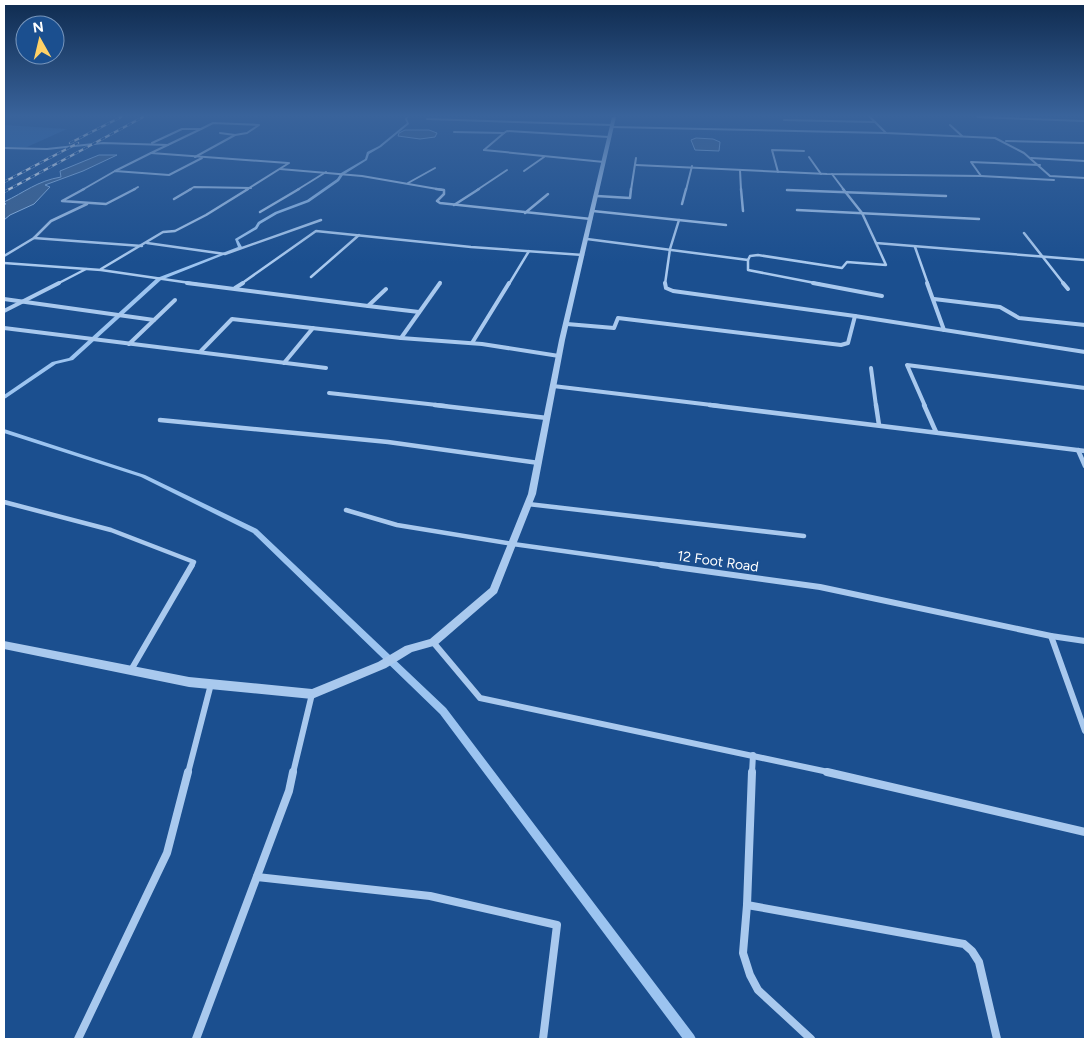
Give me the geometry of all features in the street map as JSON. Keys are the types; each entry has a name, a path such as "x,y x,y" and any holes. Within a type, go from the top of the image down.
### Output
{"street":[{"path":"126,166 62,201 106,204 138,187"},
{"path":"115,171 169,174 186,166"},
{"path":"101,270 163,232 175,231 206,215 285,166"},
{"path":"524,172 532,166"},
{"path":"4,645 189,682 312,694 382,665 409,649 433,642 494,590 532,494 559,356 603,166"},
{"path":"596,196 630,198 636,166"},
{"path":"674,166 821,174 981,176 1054,180"},
{"path":"682,204 692,166"},
{"path":"776,166 778,172"},
{"path":"815,166 821,174"},
{"path":"974,166 981,176"},
{"path":"1034,166 1040,166 1050,176 1085,178"},
{"path":"408,182 435,168"},
{"path":"280,169 326,172 408,182 444,190 444,194 437,202 454,205 525,213 679,220 726,225"},
{"path":"454,205 507,170"},
{"path":"740,170 743,211"},
{"path":"260,212 326,172"},
{"path":"832,174 862,213 885,266 846,262 844,268 840,268 758,255 750,256 748,270 882,296"},
{"path":"174,199 194,187 251,188"},
{"path":"787,190 946,196"},
{"path":"525,213 548,194"},
{"path":"4,256 34,238 51,221 90,202"},
{"path":"797,210 979,220"},
{"path":"147,243 225,254 321,220"},
{"path":"679,220 670,249 665,284 666,288 673,291 855,316 1085,352"},
{"path":"234,288 316,231 583,255"},
{"path":"1024,233 1046,258 1068,289"},
{"path":"311,277 359,235"},
{"path":"34,238 142,246"},
{"path":"587,239 748,260"},
{"path":"876,243 1085,260"},
{"path":"915,247 944,330"},
{"path":"472,343 529,251"},
{"path":"4,263 87,268 143,277 419,312"},
{"path":"4,311 87,268"},
{"path":"401,338 440,282"},
{"path":"368,306 386,289"},
{"path":"934,298 1000,307 1012,316 1019,318 1085,325"},
{"path":"4,299 154,320"},
{"path":"129,344 176,300"},
{"path":"567,324 614,328 618,318 841,345 848,343 855,316"},
{"path":"200,352 232,319 401,338 472,343 559,356"},
{"path":"4,328 326,368"},
{"path":"284,363 313,328"},
{"path":"936,432 907,365 1085,388"},
{"path":"871,368 879,424"},
{"path":"553,386 879,424 1085,451"},
{"path":"329,393 548,418"},
{"path":"160,420 388,442 538,463"},
{"path":"1078,450 1085,466"},
{"path":"4,502 111,530 194,562 130,671"},
{"path":"528,504 804,536"},
{"name":"12 Foot Road","path":"346,510 397,525 513,544 820,587 1051,636 1085,641"},
{"path":"1051,636 1085,731"},
{"path":"433,642 480,698 753,754 954,803 1085,832"},
{"path":"78,1039 167,853 211,684"},
{"path":"196,1039 289,791 312,694"},
{"path":"753,754 747,905 743,953 750,975 758,990 811,1039"},
{"path":"257,877 430,896 557,925 543,1039"},
{"path":"747,905 964,944 972,951 979,962 997,1039"}],"shaded area":[{"path":"73,166 94,166 45,185 50,187 34,204 10,215 4,220 4,205 6,204 4,202 38,184 61,177 60,171"}],"waterway":[{"path":"4,397 54,363 71,359 159,279 240,247 236,240 256,228 259,223 276,213 308,201 355,166"},
{"path":"4,431 143,476 255,531 443,711 690,1039"}],"railway":[{"path":"4,182 35,166"},
{"path":"4,192 53,166"}]}
